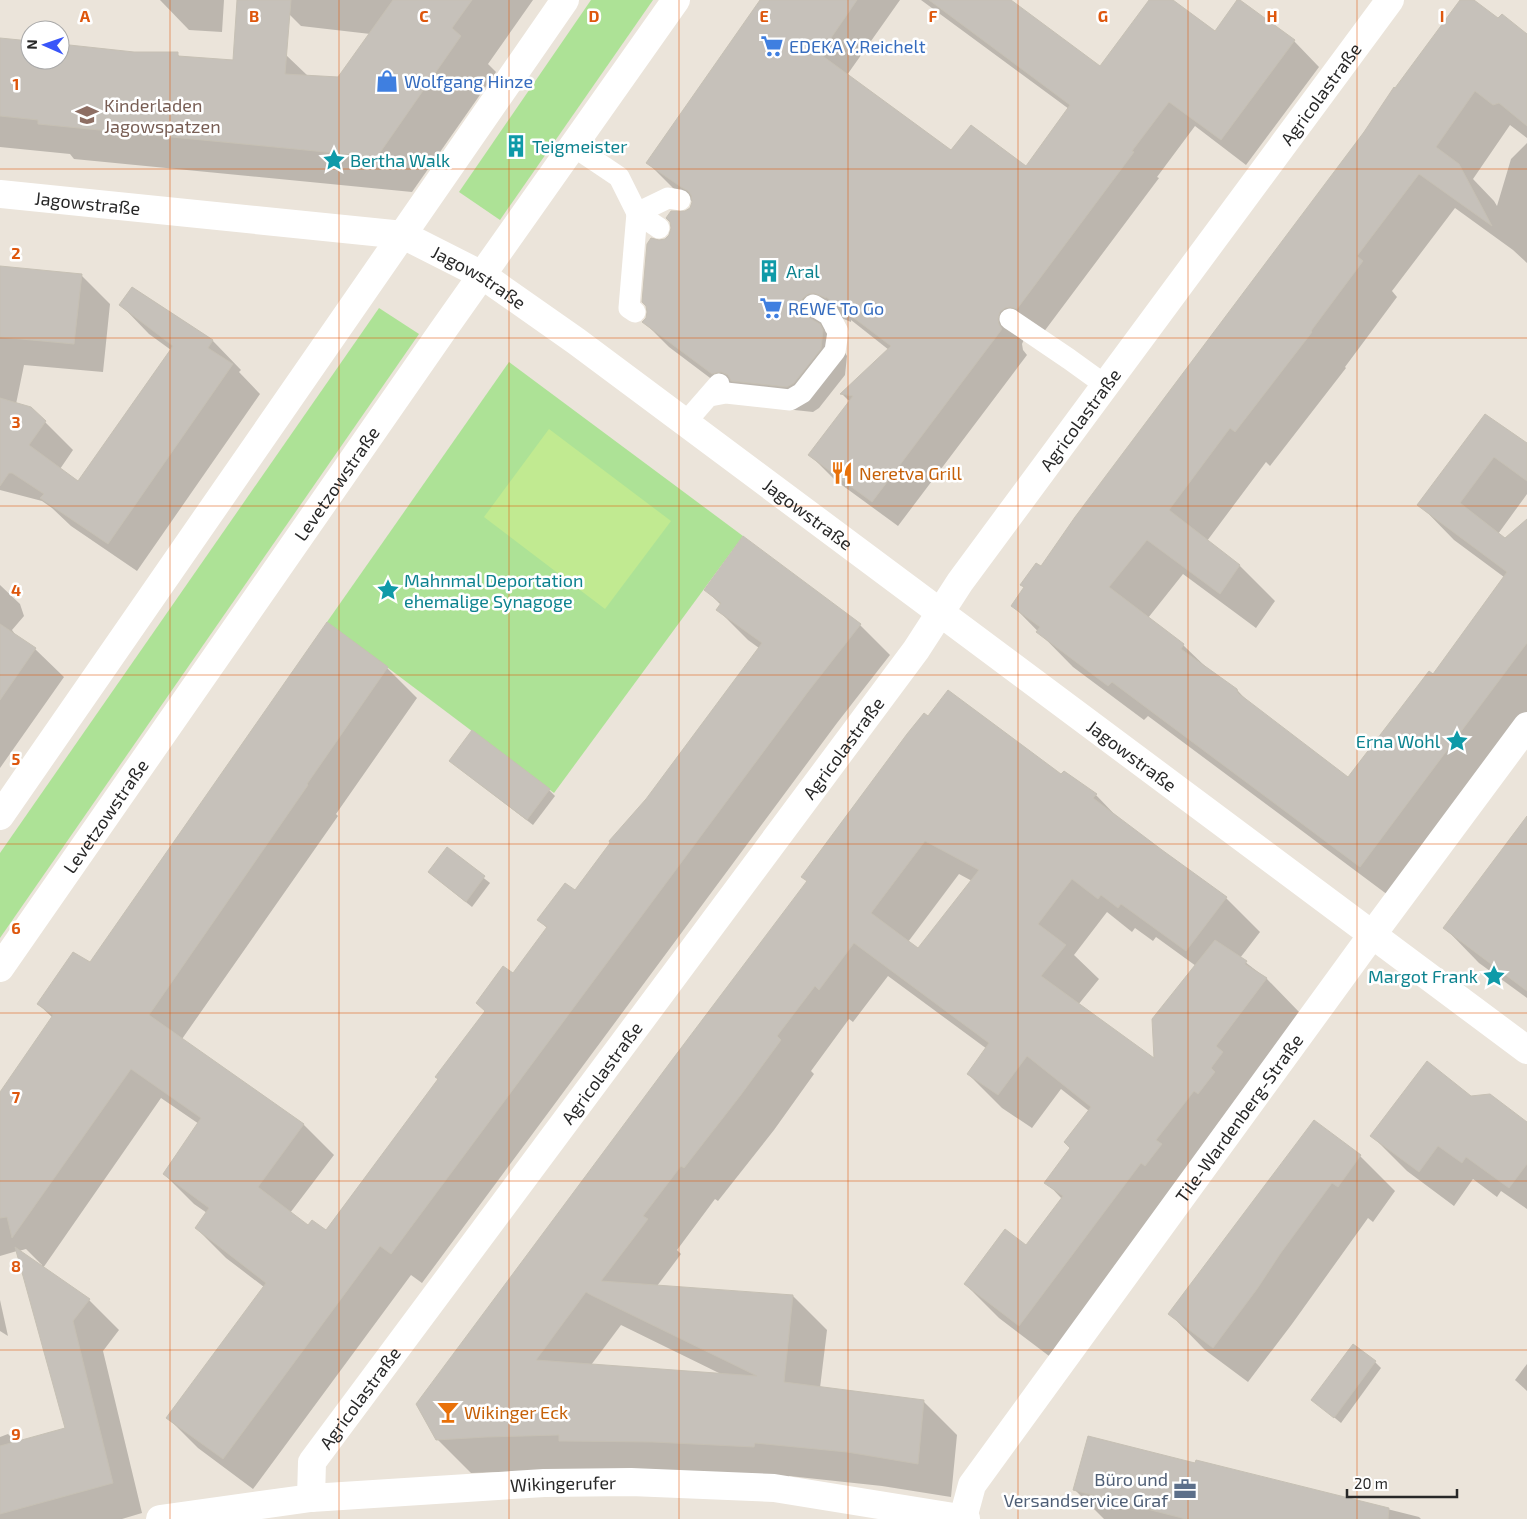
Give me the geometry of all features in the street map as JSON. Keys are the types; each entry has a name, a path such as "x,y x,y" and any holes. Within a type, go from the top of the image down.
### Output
{"street":[{"path":"0,816 566,0"},
{"name":"Levetzowstraße","path":"0,968 482,274 676,0"},
{"name":"Agricolastraße","path":"312,1498 312,1462 910,658 960,582 1390,0"},
{"name":"Jagowstraße","path":"0,194 402,235 482,274 539,314 1527,1050"},
{"name":"Tile-Wardenberg-Straße","path":"965,1519 972,1485 1372,935 1527,726"},
{"name":"Wikingerufer","path":"160,1519 312,1498 544,1483 631,1482 774,1488 965,1519"}],"lane":[{"path":"573,146 619,178 637,213 637,266 629,308 635,312"},
{"path":"637,213 668,198 680,200"},
{"path":"637,213 659,228"},
{"path":"685,423 716,388 726,393 790,400 802,393 835,351 838,332 829,315 813,305"},
{"path":"1010,319 1105,386"}],"green space":[{"path":"591,0 653,0 500,220 459,192"},
{"path":"379,308 419,334 0,938 0,853"},
{"path":"509,362 743,536 554,793 327,622"},
{"path":"549,429 671,521 605,609 484,517"}],"building":[{"path":"237,0 291,0 285,74 338,77 393,0 472,0 452,28 461,36 377,157 38,124 38,120 0,116 0,38 20,40 20,70 70,70 70,45 134,52 178,52 178,56 233,60"},
{"path":"760,0 857,0 820,54 951,150 971,125 1026,166 1070,105 929,0 1011,0 1100,66 1149,0 1173,0 1215,31 1237,0 1240,0 1295,40 1221,140 1169,102 1017,309 1010,307 1000,312 998,319 1002,329 872,502 808,455 853,396 840,394 891,346 826,297 814,293 808,294 802,299 802,310 806,316 820,324 823,330 821,349 794,383 787,387 731,381 728,375 721,372 712,374 642,322 646,318 647,312 646,306 642,302 647,244 651,238 665,239 669,235 671,228 670,222 666,218 671,211 685,211 690,208 692,202 688,191 646,163"},
{"path":"1460,0 1474,0 1498,18 1502,14 1527,34 1527,126 1499,103 1493,105 1475,91 1436,147 1459,164 1492,226 1419,174 1357,256 1363,261 1312,332 1235,432 1230,428 1169,510 1240,565 1220,594 1147,540 1109,587 1184,644 1181,649 1237,689 1238,693 1348,777 1429,671 1433,674 1507,572 1417,505 1485,414 1527,443 1527,481 1494,457 1460,503 1505,538 1527,519 1527,643 1360,867 1112,682 1108,686 1036,632 1040,627 1011,606 1024,587 1020,585 1036,563 1041,566 1075,517 1364,132 1394,87"},
{"path":"0,266 82,274 74,344 0,337"},
{"path":"132,287 213,340 208,348 233,364 108,544 40,498 44,494 12,473 9,473 0,486 0,398 31,407 46,421 29,445 78,481 173,346 119,305"},
{"path":"743,536 861,624 807,693 391,1254 380,1246 223,1459 166,1418 266,1283 195,1228 209,1208 163,1174 201,1118 131,1069 12,1238 7,1217 0,1218 0,1092 53,1015 37,1004 73,952 90,962 327,622 388,667 149,1015 304,1124 258,1187 308,1225 312,1220 326,1230 438,1079 435,1077 485,1011 476,1003 503,966 513,973 547,927 537,920 565,883 575,890 610,843 609,841 646,799 762,643 716,610 721,603 704,590"},
{"path":"0,624 36,648 0,700"},
{"path":"948,690 1061,774 1064,771 1097,794 1093,798 1227,897 1186,951 1121,904 1118,908 1101,895 1098,899 1072,879 1038,924 1066,945 1041,976 1154,1058 1152,1019 1215,940 1247,961 1245,964 1267,978 1216,1046 1223,1052 1211,1068 1215,1072 1198,1094 1194,1091 1156,1140 1162,1144 1145,1166 1141,1163 1019,1326 964,1284 1005,1229 1026,1245 1063,1196 1044,1183 1070,1148 1064,1142 1091,1107 1027,1056 998,1095 967,1074 989,1043 854,943 819,990 815,986 777,1036 781,1040 684,1168 681,1166 643,1216 648,1219 601,1281 793,1295 784,1382 924,1400 918,1464 847,1452 755,1443 754,1447 653,1442 559,1441 559,1435 436,1440 416,1404 807,881 801,877 907,734 924,713 928,716","holes":["925,841 979,870 918,948 871,913","586,1292 591,1295 757,1376 536,1360"]},
{"path":"472,730 550,789 527,820 449,761"},
{"path":"1527,816 1527,991 1443,928"},
{"path":"447,847 485,876 466,902 428,872"},
{"path":"1427,1061 1471,1096 1490,1094 1527,1122 1527,1164 1509,1188 1466,1157 1462,1163 1438,1146 1419,1172 1370,1136"},
{"path":"1314,1120 1361,1155 1338,1187 1332,1183 1213,1348 1168,1314"},
{"path":"15,1247 90,1299 73,1321 113,1483 0,1514 0,1446 65,1428"},
{"path":"1353,1344 1376,1361 1334,1418 1311,1400"},
{"path":"1088,1436 1195,1463 1196,1460 1389,1508 1388,1519 1186,1519 1073,1490"}],"place":[{"name":"EDEKA Y.Reichelt","path":"772,46"},
{"name":"Wolfgang Hinze","path":"387,81"},
{"name":"Kinderladen Jagowspatzen","path":"87,115"},
{"name":"Teigmeister","path":"516,146"},
{"name":"Bertha Walk","path":"334,160"},
{"name":"Aral","path":"769,271"},
{"name":"REWE To Go","path":"771,308"},
{"name":"Neretva Grill","path":"842,473"},
{"name":"Mahnmal Deportation ehemalige Synagoge","path":"388,590"},
{"name":"Erna Wohl","path":"1457,741"},
{"name":"Margot Frank","path":"1494,976"},
{"name":"Wikinger Eck","path":"448,1412"},
{"name":"Büro und Versandservice Graf","path":"1185,1489"}]}
